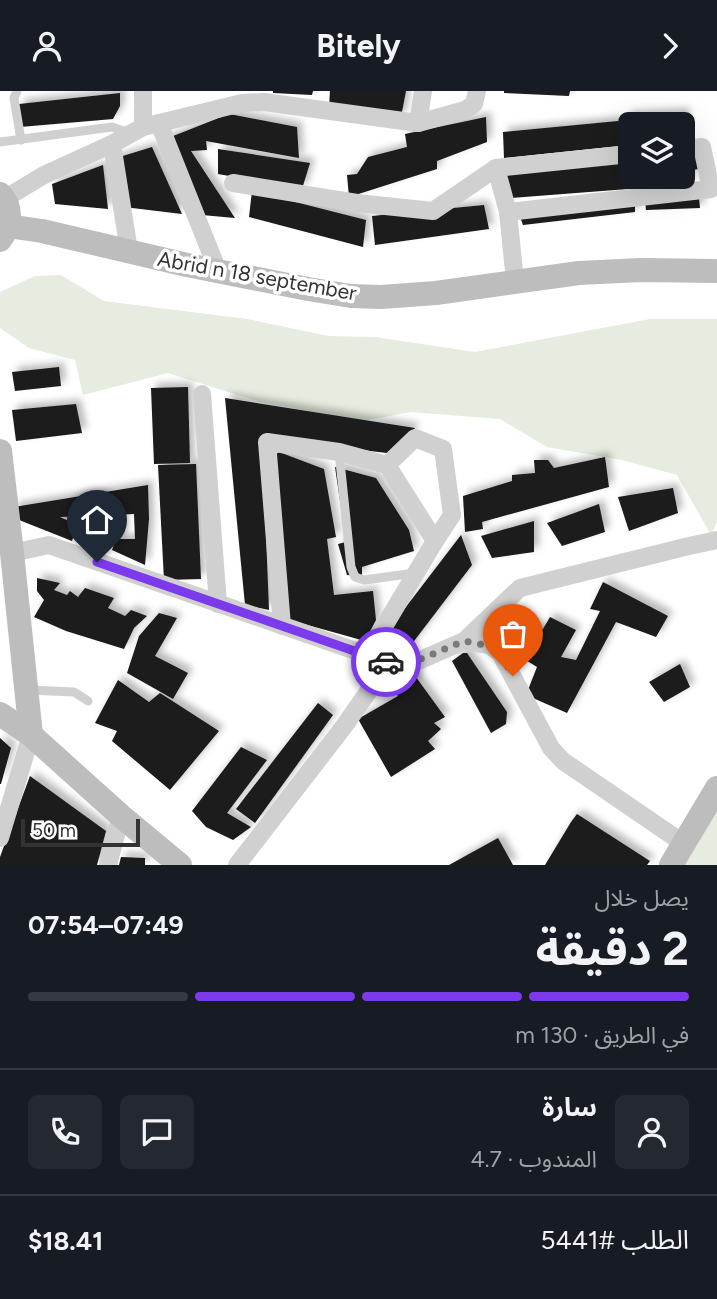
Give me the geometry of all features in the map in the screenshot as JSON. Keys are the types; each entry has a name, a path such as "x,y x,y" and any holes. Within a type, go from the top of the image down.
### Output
{"street":[{"path":"143,91 145,128 218,271"},
{"path":"314,109 319,91"},
{"path":"418,123 423,91"},
{"path":"4,233 9,215 2,196 145,128 265,97 314,109 418,123 466,110 474,104 477,91"},
{"path":"112,144 129,251"},
{"path":"508,212 711,189 702,147 695,148"},
{"path":"233,183 357,204 432,211 496,168 618,155"},
{"path":"496,168 508,212 515,281"},
{"name":"Abrid n 18 september","path":"4,233 42,231 218,271 308,289 361,296 425,294 579,273 641,270 717,271"},
{"path":"202,394 218,604"},
{"path":"367,655 452,515 443,449 415,438 387,465"},
{"path":"282,626 267,442 339,452 387,465 435,541"},
{"path":"0,451 31,735 0,838"},
{"path":"237,865 377,679 464,641 520,588 717,540"},
{"path":"12,553 49,545 402,667"},
{"path":"464,641 489,646 500,653 551,748 563,761 683,843"},
{"path":"0,714 31,735 172,862"},
{"path":"670,865 717,788"},
{"path":"108,865 121,816"}],"lane":[{"path":"17,91 14,98 21,140"},
{"path":"0,142 112,127 145,128"},
{"path":"339,452 351,567 355,577 364,580 416,573"},
{"path":"26,690 74,692 88,701"}],"shaded area":[{"path":"61,275 104,301 247,319 329,336 375,337 475,352 650,319 717,319 717,522 711,535 677,475 622,460 547,447 500,419 411,412 362,421 260,402 168,373 83,395 75,360 29,348 0,328 0,292 35,276"},
{"path":"717,804 717,865 678,865"}],"building":[{"path":"273,91 313,91 312,95"},
{"path":"330,91 406,91 401,117 329,108"},
{"path":"504,91 570,91 569,96"},
{"path":"120,93 120,106 113,119 20,127 19,104"},
{"path":"229,114 297,127 299,158 206,141 207,150 191,151 235,218 202,215 163,140"},
{"path":"486,117 487,142 437,161 437,169 349,197 347,175 357,174 368,157 407,147 405,134"},
{"path":"618,121 618,146 504,158 503,132"},
{"path":"152,147 182,214 124,207 113,159"},
{"path":"218,149 310,163 302,189 218,174"},
{"path":"695,156 698,156 701,169 695,170"},
{"path":"618,161 618,189 628,189 511,198 506,173"},
{"path":"103,165 108,209 55,204 52,184"},
{"path":"252,191 366,220 363,247 249,217"},
{"path":"699,198 700,208 646,210 645,201"},
{"path":"635,204 635,212 523,225 520,217"},
{"path":"484,205 489,229 375,245 372,216"},
{"path":"59,367 61,386 15,391 12,372"},
{"path":"188,387 190,463 154,464 151,388"},
{"path":"225,398 415,428 395,454 262,438 269,610 245,605"},
{"path":"76,404 82,433 16,441 12,410"},
{"path":"279,452 324,469 336,537 327,539 334,595 373,591 376,620 365,641 286,619 272,457"},
{"path":"605,457 609,487 482,522 483,529 465,532 463,496 512,481 512,475 535,473 534,460 548,460 554,468"},
{"path":"196,464 201,579 164,580 158,465"},
{"path":"335,467 376,478 409,530 414,551 362,567 362,576 347,575 338,544 346,542"},
{"path":"148,485 149,519 145,565 112,550 116,539 135,539 134,514 60,517 77,525 72,541 14,518 14,507"},
{"path":"673,488 678,513 629,531 618,497"},
{"path":"599,504 605,532 562,546 547,523"},
{"path":"534,521 534,552 492,558 481,536"},
{"path":"461,535 472,565 408,649 376,646"},
{"path":"37,578 60,583 54,590 67,595 70,591 78,597 85,588 114,598 108,608 125,616 131,610 147,616 134,628 124,649 66,631 34,617 44,600 37,591"},
{"path":"603,582 668,616 656,637 616,622 567,713 526,695 537,667 524,659 533,628 543,629 550,617 576,630 561,657 576,660 600,611 590,609"},
{"path":"159,613 177,618 155,656 188,673 173,699 127,673 139,636"},
{"path":"467,653 507,712 506,724 491,733 452,661"},
{"path":"680,664 690,687 664,702 649,682"},
{"path":"413,673 445,717 434,723 441,729 428,741 435,749 391,777 358,719 398,696 388,682"},
{"path":"118,680 149,702 160,693 219,731 170,790 112,741 117,731 95,723"},
{"path":"318,703 333,715 255,823 236,809"},
{"path":"0,738 11,748 1,784 0,784"},
{"path":"241,747 267,760 227,813 251,827 233,840 206,827 192,811"},
{"path":"30,776 106,831 97,865 0,865 0,857"},
{"path":"577,814 650,861 647,865 545,865"},
{"path":"498,838 513,865 449,865"},
{"path":"121,857 145,858 145,865 119,865"}],"way so far":[{"path":"386,662 402,667 464,641 489,646 500,653 513,676"}],"route":[{"path":"97,562 386,662"}]}
